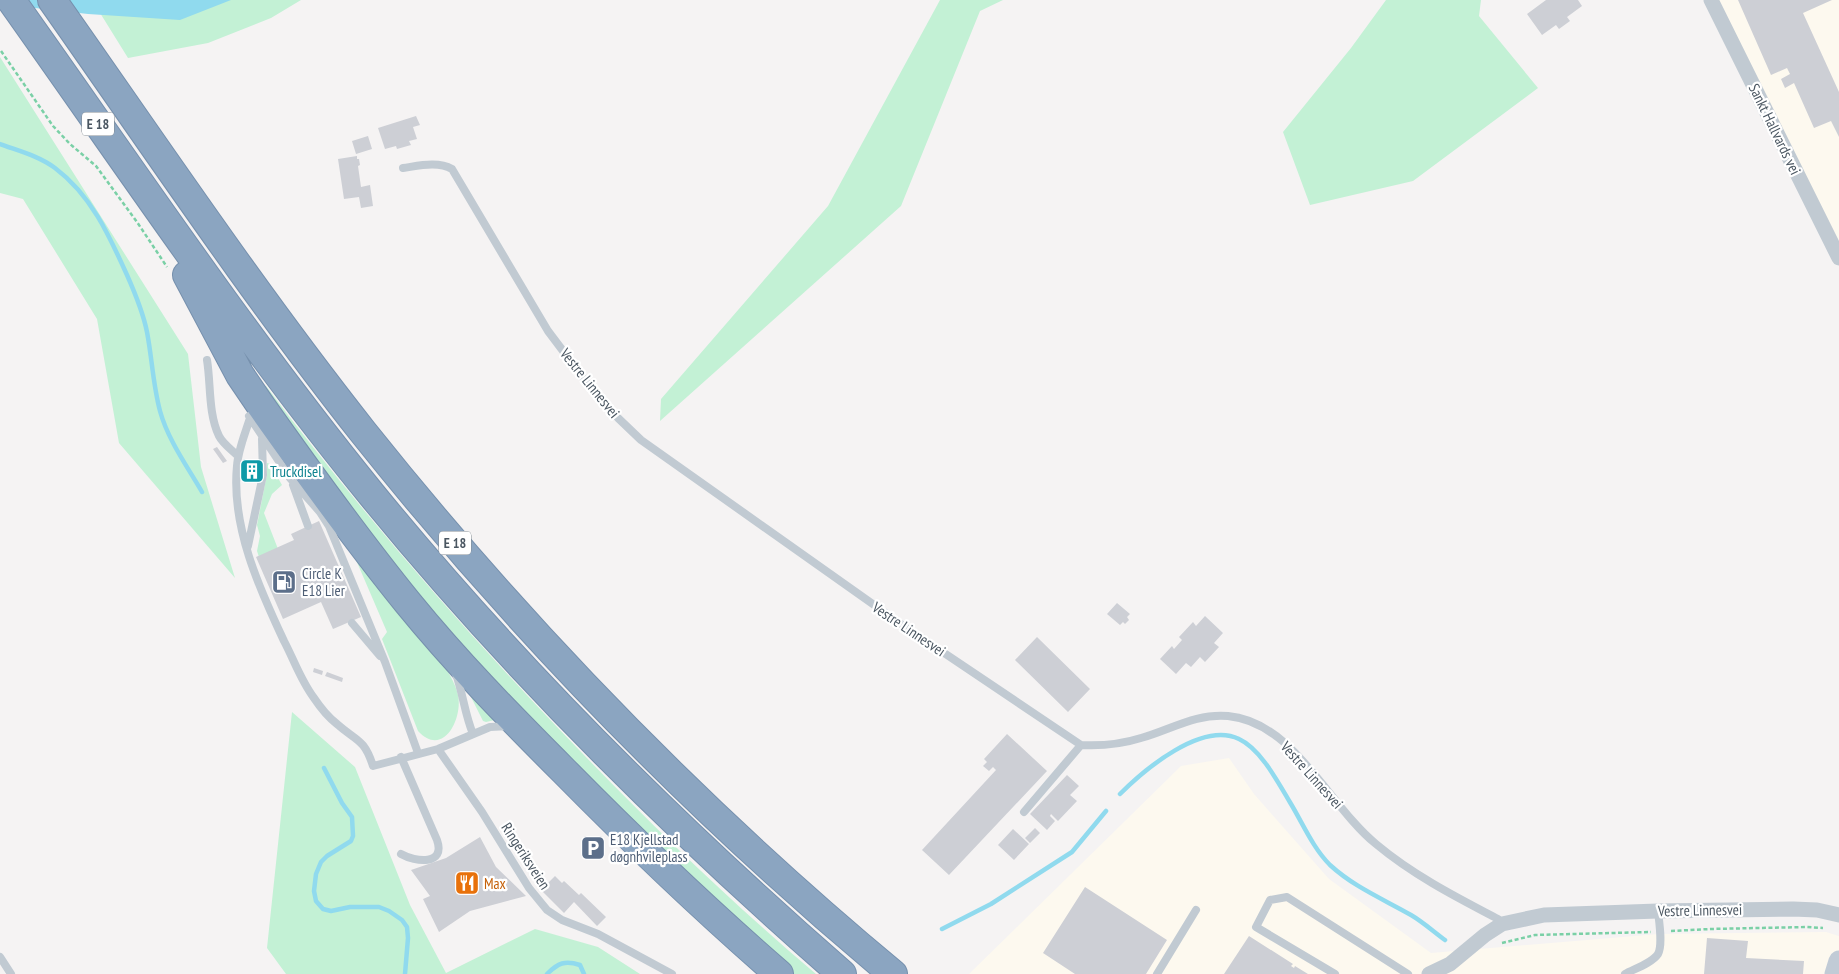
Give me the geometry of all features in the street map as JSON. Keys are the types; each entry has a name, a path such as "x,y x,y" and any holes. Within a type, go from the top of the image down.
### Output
{"highway":[{"name":"E 18","path":"11,0 218,294 334,447 413,545 564,712 634,783 738,882 842,974"},
{"name":"E 18","path":"52,0 317,372 406,485 484,576 544,643 652,755 756,854 893,974"},
{"name":"E 18","path":"154,202 176,257 214,324 243,388 278,430 408,602 520,727 635,842 724,926 779,974"}],"main road":[{"path":"1835,974 1839,961"}],"street":[{"name":"Sankt Hallvards vei","path":"1711,0 1839,258"},
{"name":"Vestre Linnesvei","path":"1428,974 1450,964 1485,935 1502,924 1544,915 1793,909 1817,910 1839,915"}],"lane":[{"name":"Vestre Linnesvei","path":"403,168 446,165 452,169 548,331 597,396 641,440 901,624 1081,745 1112,744 1141,738 1188,721 1210,716 1229,716 1256,724 1274,734 1290,748 1374,843 1404,866 1498,919 1502,924"},
{"path":"207,360 213,416 216,426 224,443 238,456"},
{"path":"248,410 250,418 290,478 320,512 329,526 385,662 418,753"},
{"path":"250,418 238,456 236,480 237,499 247,550 264,598 304,682 324,711 337,724 360,740 368,750 373,766 438,748 483,730 499,726 520,727"},
{"path":"247,550 263,475 262,437"},
{"path":"290,478 308,526"},
{"path":"352,623 385,662"},
{"path":"449,650 461,687 469,725 474,734"},
{"path":"1024,812 1081,745"},
{"name":"Ringeriksveien","path":"438,748 482,812 539,902 553,914 598,934 672,974"},
{"path":"401,757 437,840 438,848 434,856 427,860 417,861 401,854"},
{"path":"1335,974 1256,927 1270,900 1286,897 1408,974"},
{"path":"1157,974 1196,910"},
{"path":"1625,974 1658,954 1660,946 1658,911"},
{"path":"0,956 11,974"}],"path":[{"path":"1,52 53,126 70,144 96,166 138,222 170,271"}],"shaded area":[{"path":"1706,0 1839,0 1839,261"},
{"path":"1229,758 1254,794 1329,879 1431,953 1659,934 1826,932 1839,936 1839,974 969,974 1181,766"}],"green space":[{"path":"92,0 301,0 271,18 208,43 128,58"},
{"path":"940,0 1003,0 980,11 901,206 660,421 661,399 828,206"},
{"path":"1386,0 1481,0 1479,16 1538,88 1413,181 1310,205 1283,132 1351,48"},
{"path":"0,57 188,354 201,467 235,578 119,443 97,319 23,199 0,193"},
{"path":"266,386 335,475 407,561 519,687 589,760 684,854 816,974 791,974 659,855 411,594 262,387"},
{"path":"267,463 270,464 282,485 272,494 264,513 278,549 259,557 257,551 260,536 257,525 267,474"},
{"path":"347,539 432,648 451,677 458,695 459,705 454,724 443,738 436,740 427,738 418,731 382,639 387,632"},
{"path":"468,691 499,719 483,721"},
{"path":"292,712 355,767 410,905 446,973 535,929 598,947 640,974 286,974 267,948"}],"water":[{"path":"0,0 231,0 180,20 88,14 0,4"}],"building":[{"path":"1546,0 1578,0 1582,6 1567,17 1570,21 1559,29 1556,25 1542,35 1527,14"},
{"path":"1738,0 1832,0 1803,13 1839,92 1839,137 1831,121 1814,128 1794,83 1785,88 1781,79 1790,74 1787,68 1771,75"},
{"path":"416,116 420,125 413,127 417,139 409,141 411,145 397,149 396,146 385,149 378,128"},
{"path":"368,136 372,149 356,154 352,141"},
{"path":"357,156 360,165 358,166 361,187 370,185 373,206 361,208 359,197 344,199 338,159"},
{"path":"217,447 227,461 223,463 213,449"},
{"name":"Truckdisel","path":"259,462 261,479 245,480 243,464"},
{"path":"319,521 361,617 333,629 321,602 283,619 256,557 294,540 291,534"},
{"path":"1117,603 1130,614 1127,617 1129,620 1125,624 1123,622 1120,625 1107,614"},
{"path":"1205,616 1223,633 1214,643 1219,647 1205,662 1200,657 1191,667 1186,663 1176,674 1160,659 1172,646 1174,649 1182,640 1179,637 1193,622 1196,626"},
{"path":"1037,637 1090,689 1068,712 1015,660"},
{"path":"314,668 323,671 322,675 313,672"},
{"path":"327,672 343,678 342,682 325,676"},
{"path":"1007,734 1047,771 949,875 922,850 996,770 993,767 989,771 983,766 987,762 984,759"},
{"path":"1067,775 1079,786 1070,795 1077,801 1058,821 1051,814 1050,816 1055,821 1047,830 1030,814"},
{"path":"1035,828 1040,833 1030,843 1025,838"},
{"path":"1013,829 1029,844 1014,860 998,845"},
{"name":"Max","path":"480,837 496,867 526,896 470,911 439,932 423,899 430,896 411,870 446,858"},
{"path":"555,876 562,883 564,881 579,895 581,893 606,917 597,926 574,902 564,913 541,890"},
{"path":"1085,887 1167,940 1146,974 1075,974 1043,953"},
{"path":"1249,936 1293,964 1291,966 1294,968 1295,966 1308,974 1224,974"},
{"path":"1707,938 1748,941 1746,958 1804,961 1803,974 1704,974"}],"waterway":[{"path":"0,144 36,157 55,168 79,190 98,217 120,260 141,310 147,332 154,381 163,422 178,453 202,492"},
{"path":"1120,794 1159,761 1175,750 1192,742 1208,736 1224,735 1239,739 1255,751 1269,768 1313,844 1330,865 1359,886 1415,918 1445,940"},
{"path":"324,768 342,803 352,817 353,836 351,841 321,862 316,874 314,891 316,901 323,909 331,911 350,907 379,907 402,920 407,927 408,938 405,974"},
{"path":"942,929 991,904 1072,852 1106,811"},
{"path":"547,974 558,965 566,963 580,965 584,974"}],"place":[{"name":"Truckdisel","path":"252,471"},
{"name":"Circle K E18 Lier","path":"284,582"},
{"name":"E18 Kjellstad døgnhvileplass","path":"593,848"},
{"name":"Max","path":"467,883"}]}
